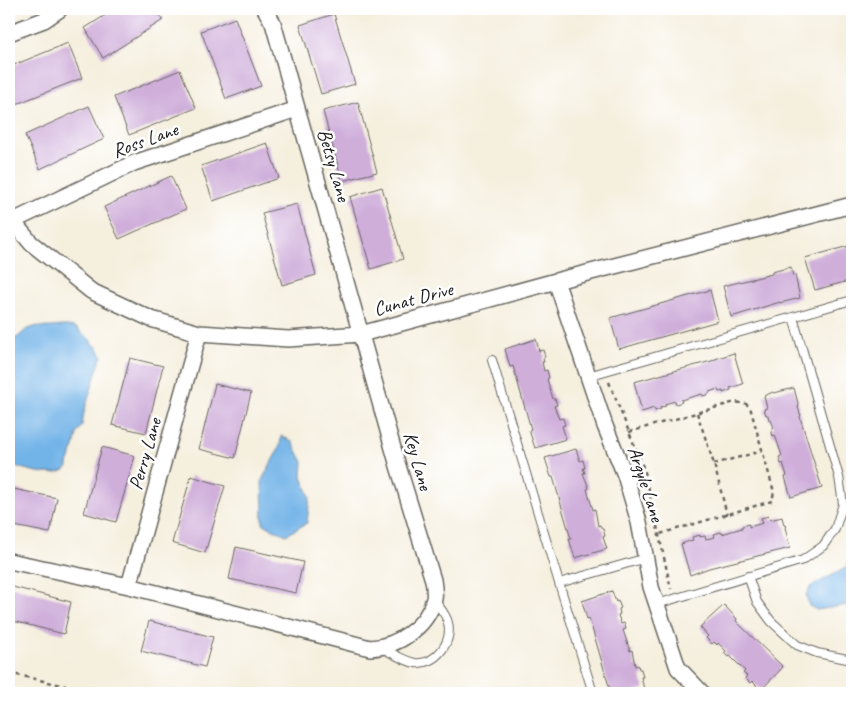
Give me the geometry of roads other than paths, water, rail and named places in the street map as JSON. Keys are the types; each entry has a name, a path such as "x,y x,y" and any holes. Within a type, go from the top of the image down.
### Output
{"street":[{"path":"9,33 44,20 60,9"},
{"name":"Betsy Lane","path":"265,9 273,22 361,334"},
{"name":"Ross Lane","path":"10,220 134,163 297,109"},
{"name":"Cunat Drive","path":"10,220 31,243 91,291 151,319 199,333 288,338 361,334 556,281 852,205"},
{"name":"Argyle Lane","path":"556,281 604,426 625,475 639,522 651,588 678,668 702,693"},
{"name":"Perry Lane","path":"129,586 199,333"},
{"name":"Key Lane","path":"361,334 398,466 433,580 434,599"},
{"name":"Key Lane","path":"9,560 129,586 370,648 382,648"},
{"path":"382,648 395,643 411,632 425,618 434,599"}],"lane":[{"path":"587,376 852,300"},
{"path":"657,604 803,560 823,546 835,529 843,504 839,477 793,317"},
{"path":"492,360 592,693"},
{"path":"559,583 646,558"},
{"path":"748,576 756,602 771,621 796,645 817,653 852,660"},
{"name":"Key Lane","path":"382,648 415,663 424,662 442,651 447,643 448,623 434,599"}],"water":[{"path":"38,326 74,327 89,338 92,344 97,346 102,355 68,467 56,473 40,472 9,465 9,341 18,337 27,329"},
{"path":"281,436 292,441 303,462 302,477 310,497 307,523 286,535 263,524 262,480 280,446"},
{"path":"852,561 852,608 848,605 817,610 809,606 806,595 810,587 842,570"}]}
